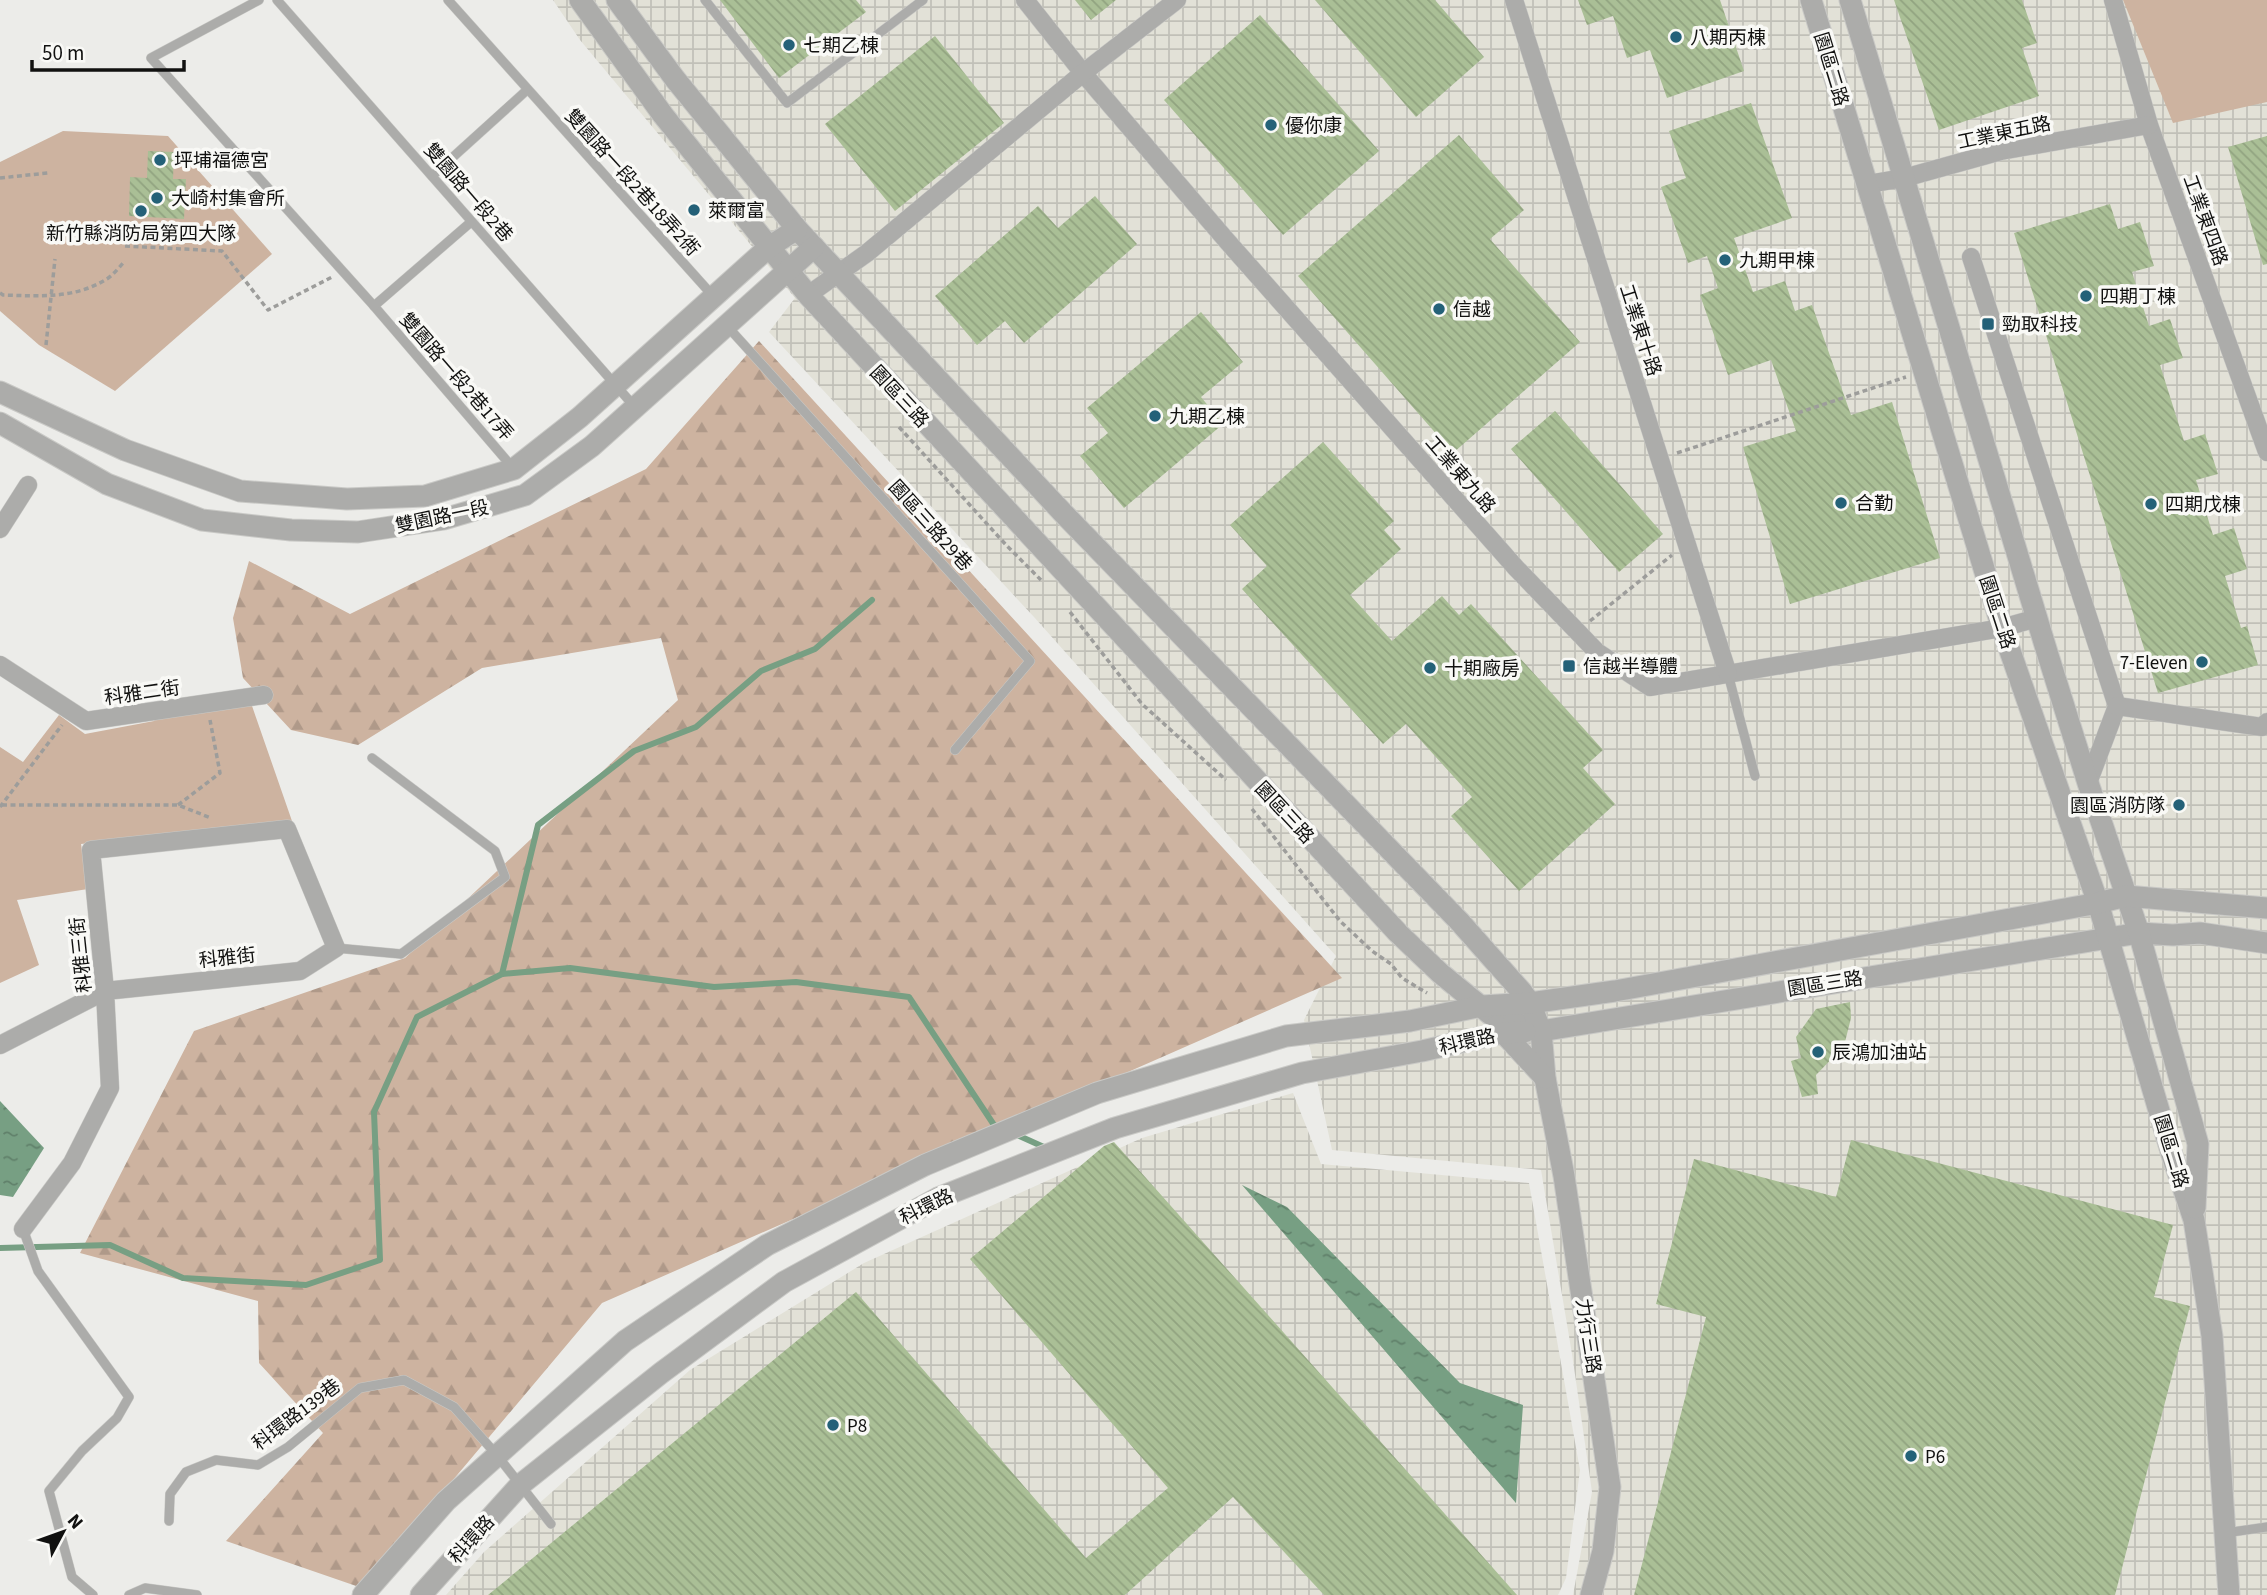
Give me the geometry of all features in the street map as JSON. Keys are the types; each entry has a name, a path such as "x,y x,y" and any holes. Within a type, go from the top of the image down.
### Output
{"street":[{"name":"園區三路","path":"580,0 663,116 808,295 1388,923 1440,973 1486,1010 1541,1031 2139,933 2200,933 2267,943"},
{"name":"園區三路","path":"617,0 675,79 797,229 1064,514 1508,974 1530,1003 1615,991 2098,903 2126,895 2267,908"},
{"name":"工業東九路","path":"1025,0 1083,74 1507,557 1597,652 1650,687 2002,628 2037,618"},
{"path":"808,295 840,274 1177,0"},
{"name":"工業東十路","path":"1514,0 1728,674"},
{"name":"園區二路","path":"1811,0 2002,628 2098,903 2172,1155 2194,1220 2211,1336 2230,1595"},
{"name":"園區二路","path":"1850,0 2088,783 2139,933 2198,1143 2194,1220"},
{"name":"工業東四路","path":"2113,0 2150,125 2267,452"},
{"name":"工業東五路","path":"1868,184 1903,178 2001,151 2150,125"},
{"name":"雙園路一段","path":"0,392 125,450 240,491 347,499 425,496 514,469 580,417 769,247 797,229"},
{"name":"雙園路一段","path":"0,423 107,484 202,520 291,530 358,532 444,519 525,495 592,446 814,247"},
{"path":"1970,257 2117,706 2088,783"},
{"path":"0,529 28,485"},
{"name":"科雅二街","path":"0,665 86,721 264,695"},
{"path":"2117,706 2265,727"},
{"name":"科雅三街","path":"23,1229 72,1163 110,1088 105,991 91,849 287,829 336,948"},
{"name":"科雅街","path":"0,1045 105,991 300,971 336,948"},
{"name":"科環路","path":"1420,1020 1431,1015 1447,995 1447,984 1440,973"},
{"name":"科環路","path":"363,1595 446,1501 625,1341 767,1245 925,1166 1097,1093 1286,1036 1420,1020 1530,1003"},
{"name":"力行三路","path":"1530,1003 1541,1031 1545,1078 1564,1176 1610,1487 1603,1551 1591,1595"},
{"path":"1486,1010 1502,1033 1545,1078"},
{"name":"科環路","path":"421,1595 520,1485 661,1373 784,1282 938,1198 1115,1128 1302,1073 1502,1033 1541,1031"}],"lane":[{"name":"雙園路一段2巷17弄","path":"259,0 150,58 374,306 514,469"},
{"name":"雙園路一段2巷","path":"277,0 635,408"},
{"name":"雙園路一段2巷18弄2衖","path":"448,0 713,296"},
{"path":"705,0 787,103 923,0"},
{"path":"432,176 527,90"},
{"name":"雙園路一段2巷17弄","path":"374,306 471,222"},
{"name":"園區三路29巷","path":"727,326 1030,661 955,750"},
{"path":"1728,674 1755,776"},
{"path":"336,948 401,954 505,877 495,851 372,758"},
{"path":"23,1229 38,1271 129,1396 117,1418 82,1451 48,1490 72,1577 93,1595"},
{"name":"科環路139巷","path":"169,1521 170,1493 186,1472 216,1460 258,1465 288,1447 360,1388 404,1380 454,1406 551,1524"},
{"path":"2224,1534 2267,1527"},
{"path":"129,1595 145,1588 197,1595"}],"path":[{"path":"0,178 48,173"},
{"path":"125,247 222,251 268,310 343,271"},
{"path":"46,345 54,259"},
{"path":"0,293 51,296 78,292 107,279 125,261"},
{"path":"1660,459 1925,371"},
{"path":"897,425 1045,584"},
{"path":"1577,632 1686,542"},
{"path":"1064,603 1093,644 1142,704 1231,785"},
{"path":"178,805 220,773 207,704"},
{"path":"1,806 72,712"},
{"path":"1248,804 1340,921 1372,951 1391,964 1402,978 1427,993"},
{"path":"1,806 178,805 213,819"}],"shaded area":[{"path":"553,0 2267,0 2267,1595 1573,1595 1592,1492 1541,1170 1332,1150 1304,1020 1336,956 1034,617 769,332 795,298 580,40"},
{"path":"1293,1093 1321,1164 1529,1183 1580,1470 1566,1578 1558,1595 446,1595 484,1552 690,1370 864,1263 1142,1138"}],"green space":[{"path":"2123,0 2267,0 2267,102 2173,123"},
{"path":"63,131 168,136 272,254 115,391 39,345 0,311 0,162"},
{"path":"759,341 1342,978 602,1303 362,1588 226,1541 323,1433 259,1363 258,1301 80,1253 194,1031 405,958 678,700 661,638 482,668 358,745 291,730 243,678 233,618 249,561 350,614 646,469"},
{"path":"251,703 292,821 81,844 88,889 17,900 39,965 0,983 0,747 23,762 59,715 85,734"}],"water":[{"path":"0,1101 44,1148 13,1197 0,1195"},
{"path":"1242,1185 1287,1207 1460,1383 1523,1405 1516,1503"}],"building":[{"name":"七期乙棟","path":"720,0 856,0 866,12 779,78"},
{"path":"1075,0 1116,0 1091,20"},
{"path":"1315,0 1435,0 1484,57 1416,117"},
{"name":"八期丙棟","path":"1578,0 1720,0 1744,71 1667,98 1650,50 1627,58 1613,16 1587,25"},
{"path":"1894,0 2022,0 2037,43 2022,48 2039,96 1939,130"},
{"name":"優你康","path":"1260,15 1379,151 1283,235 1164,100"},
{"path":"935,36 1004,123 895,211 825,124"},
{"path":"1751,103 1792,218 1734,238 1753,292 1785,281 1795,311 1812,305 1851,415 1892,402 1940,558 1790,604 1743,447 1796,431 1771,360 1728,375 1700,295 1718,288 1707,256 1688,263 1661,187 1686,178 1669,131"},
{"name":"信越","path":"1459,135 1524,210 1490,239 1580,342 1453,453 1298,276"},
{"path":"2267,136 2267,264 2263,265 2228,147"},
{"name":"大崎村集會所","path":"148,151 174,152 173,179 186,179 184,219 129,216 130,177 147,178"},
{"path":"1095,196 1137,244 1024,343 1005,321 977,345 935,296 1038,206 1058,228"},
{"path":"2110,204 2118,229 2140,222 2154,266 2132,272 2149,326 2170,319 2183,358 2160,365 2184,441 2205,434 2218,474 2196,480 2213,535 2234,528 2247,569 2225,576 2241,628 2247,626 2258,665 2158,693 2014,233"},
{"name":"九期乙棟","path":"1201,312 1243,362 1201,397 1223,424 1124,508 1080,456 1108,433 1087,408"},
{"path":"1555,411 1663,534 1619,572 1511,449"},
{"name":"十期廠房","path":"1323,442 1394,521 1384,530 1401,549 1350,595 1392,641 1442,596 1459,615 1471,604 1603,750 1583,768 1615,804 1519,891 1451,816 1472,797 1406,724 1383,744 1242,589 1267,566 1230,525"},
{"name":"辰鴻加油站","path":"1850,1002 1851,1018 1844,1046 1816,1075 1818,1094 1802,1097 1791,1061 1801,1058 1796,1037 1816,1009"},
{"name":"P6","path":"1851,1140 2173,1225 2154,1297 2190,1306 2115,1595 1634,1595 1706,1317 1656,1304 1694,1159 1836,1197"},
{"path":"1114,1142 1517,1595 1324,1595 1233,1497 1125,1595 488,1595 856,1292 1086,1558 1168,1488 970,1259 1104,1146"}],"waterway":[{"path":"502,974 538,825 634,751 696,727 761,671 815,649 872,600"},
{"path":"0,1248 110,1245 183,1278 306,1285 380,1260 374,1112 417,1017 502,974 570,968 714,987 796,982 909,997 994,1125 1002,1128"},
{"path":"1015,1134 1046,1148"}],"place":[{"name":"八期丙棟","path":"1676,37"},
{"name":"七期乙棟","path":"789,45"},
{"name":"優你康","path":"1271,125"},
{"name":"坪埔福德宮","path":"160,160"},
{"name":"大崎村集會所","path":"157,198"},
{"name":"萊爾富","path":"694,210"},
{"name":"新竹縣消防局第四大隊","path":"141,211"},
{"name":"九期甲棟","path":"1725,260"},
{"name":"四期丁棟","path":"2086,296"},
{"name":"信越","path":"1439,309"},
{"name":"勁取科技","path":"1988,324"},
{"name":"九期乙棟","path":"1155,416"},
{"name":"合勤","path":"1841,503"},
{"name":"四期戊棟","path":"2151,504"},
{"name":"7-Eleven","path":"2202,662"},
{"name":"信越半導體","path":"1569,666"},
{"name":"十期廠房","path":"1430,668"},
{"name":"園區消防隊","path":"2179,805"},
{"name":"辰鴻加油站","path":"1818,1052"},
{"name":"P8","path":"833,1425"},
{"name":"P6","path":"1911,1456"}]}
